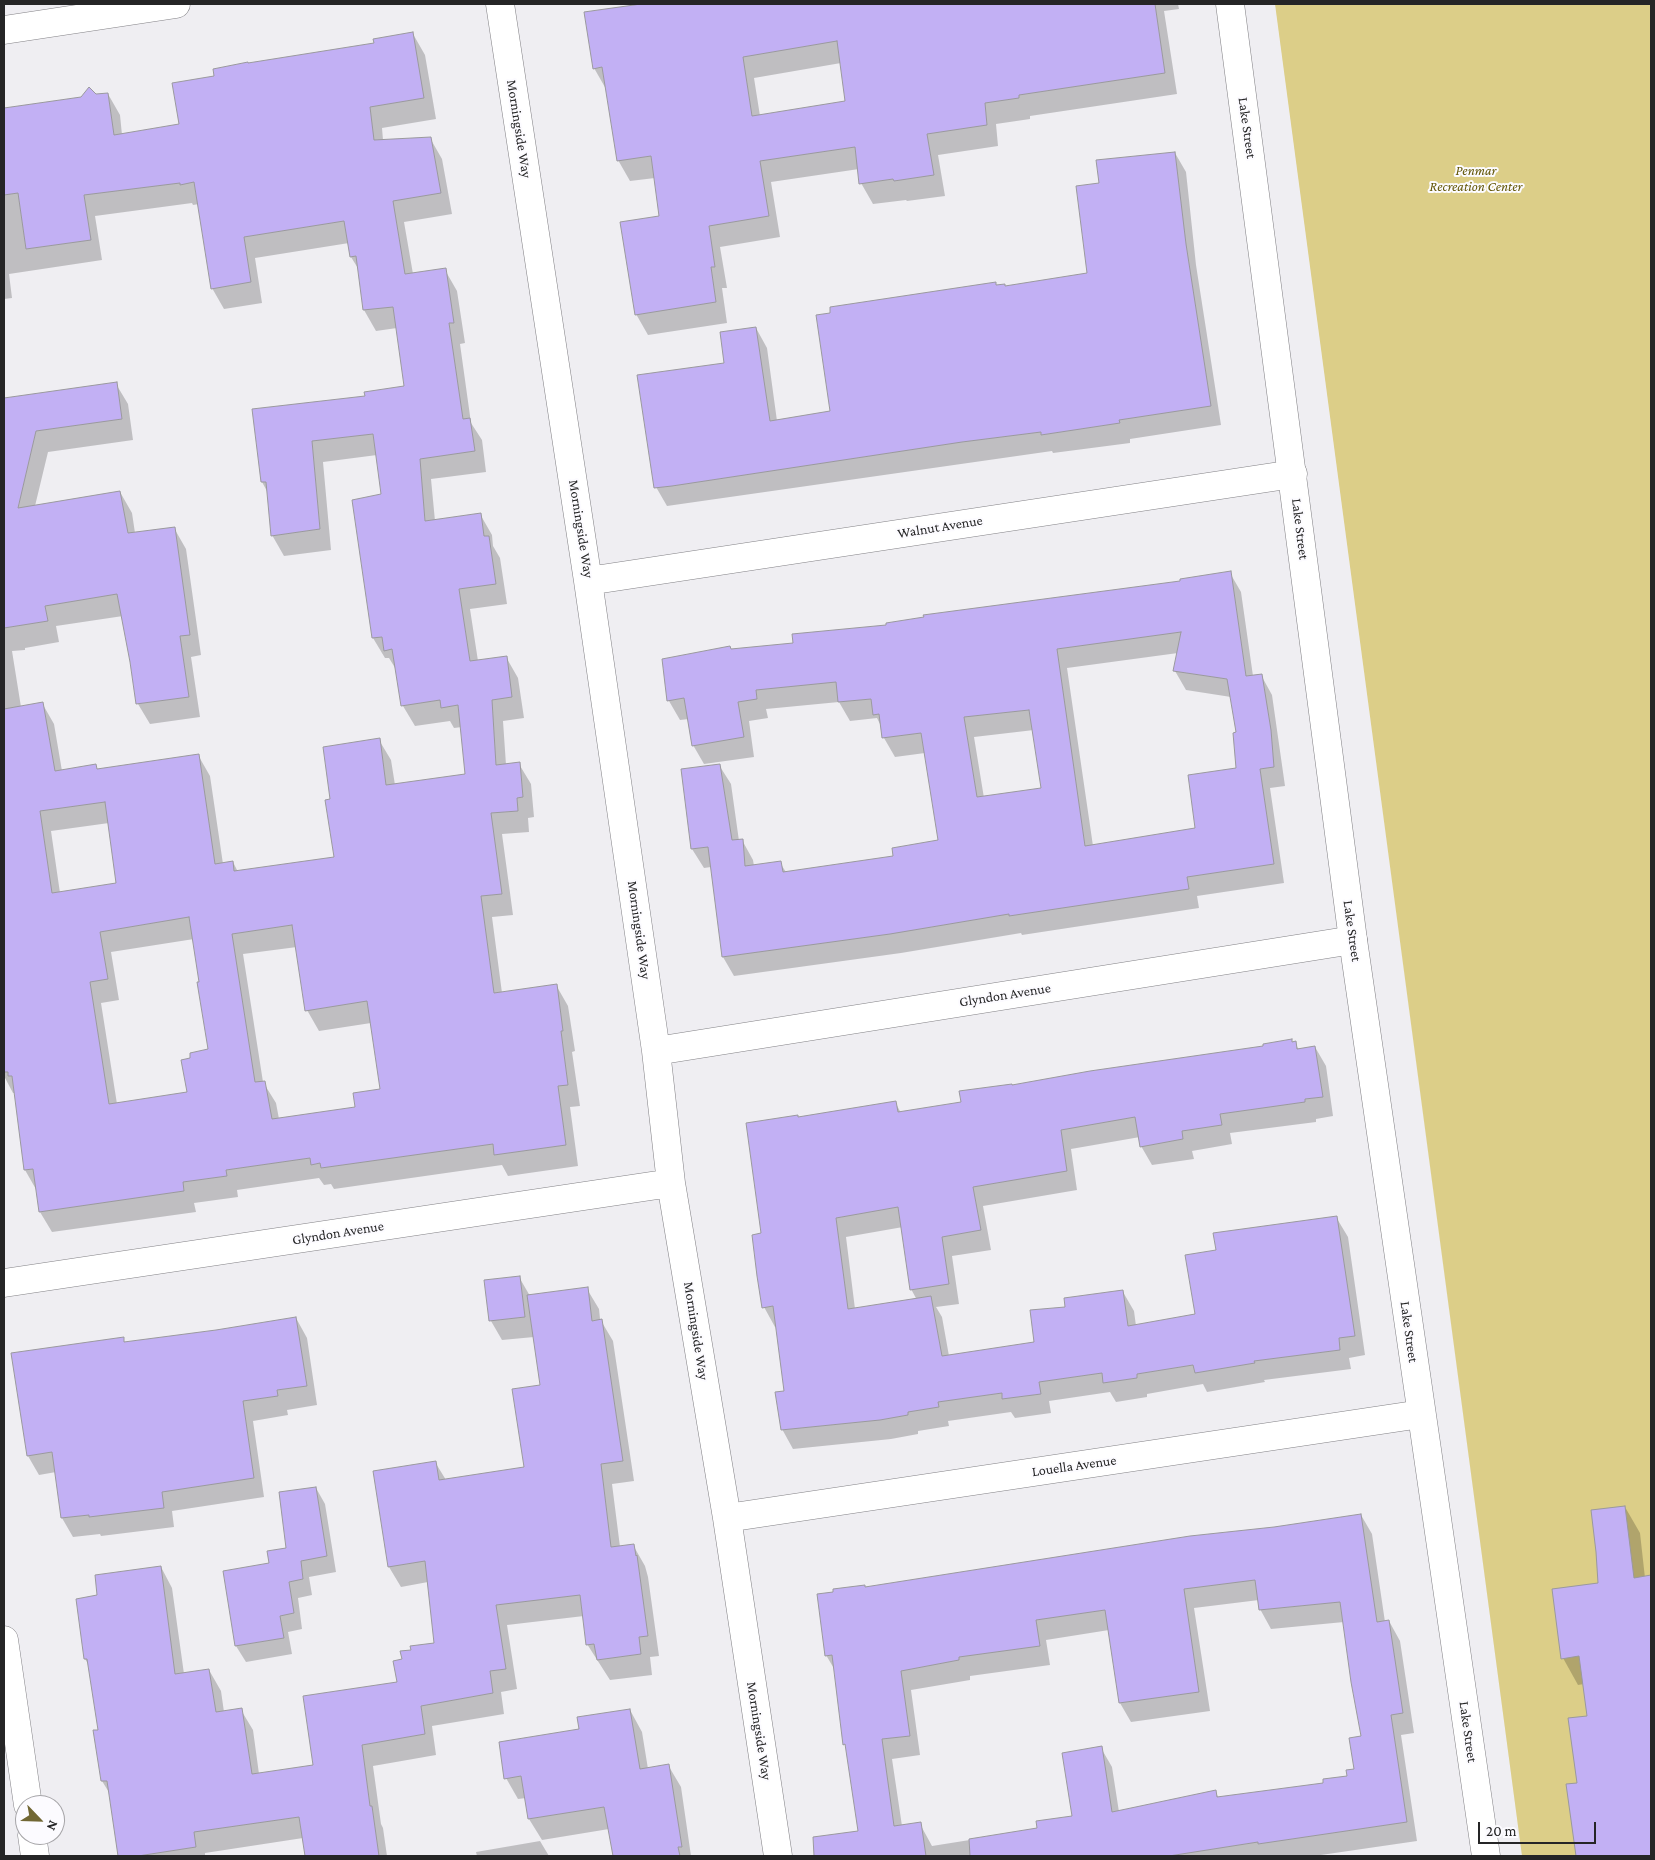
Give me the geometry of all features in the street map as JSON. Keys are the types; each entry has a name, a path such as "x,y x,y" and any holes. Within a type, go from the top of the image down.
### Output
{"street":[{"path":"4,30 176,4"},
{"name":"Morningside Way","path":"500,4 588,581 656,1050 671,1183 727,1518 778,1856"},
{"name":"Lake Street","path":"1230,4 1353,940 1486,1856"},
{"name":"Walnut Avenue","path":"588,581 1293,474"},
{"name":"Glyndon Avenue","path":"656,1050 1353,940"},
{"name":"Glyndon Avenue","path":"4,1283 671,1183"},
{"name":"Louella Avenue","path":"727,1518 1421,1414"},
{"path":"4,1640 27,1795"}],"green space":[{"name":"Penmar Recreation Center","path":"1275,4 1651,4 1651,1856 1522,1856"}],"building":[{"path":"641,4 1155,4 1165,73 1019,95 1019,98 985,103 987,125 927,134 934,175 859,184 855,147 760,161 769,216 709,226 715,267 711,267 716,302 635,315 620,222 659,216 651,156 617,161 602,67 593,69 584,12","holes":["837,41 845,101 752,116 743,57"]},
{"path":"413,32 424,98 370,107 374,140 431,137 441,193 393,201 405,274 446,268 454,323 449,323 463,419 470,418 475,451 420,459 425,521 481,513 484,536 489,536 496,584 459,589 470,661 507,656 512,697 492,700 496,765 520,762 523,797 517,798 518,811 491,813 502,894 481,896 494,993 557,984 568,1085 558,1086 566,1145 494,1155 493,1144 321,1168 320,1163 311,1165 310,1158 226,1170 227,1176 183,1182 184,1191 39,1212 33,1169 24,1170 12,1076 8,1076 8,1072 4,1072 4,709 43,702 55,771 96,764 97,769 199,754 215,864 233,861 234,871 334,857 325,800 330,799 323,747 380,738 386,785 465,774 458,705 441,708 440,700 401,706 392,649 384,651 382,637 372,638 352,500 381,494 373,434 312,441 320,529 271,536 266,482 261,482 252,409 365,396 364,392 404,386 393,307 363,310 356,256 350,257 344,221 244,237 251,282 211,289 194,182 84,195 91,240 26,249 18,193 4,195 4,108 81,97 89,87 96,94 108,93 114,135 179,124 172,83 214,76 213,69 374,43 373,39","holes":["105,802 116,883 52,893 40,811","189,917 208,1049 190,1053 190,1058 181,1060 187,1092 109,1104 90,982 108,979 100,932","292,925 305,1011 367,1001 380,1089 353,1093 355,1107 272,1119 265,1081 255,1082 232,934"]},
{"path":"1175,152 1186,244 1211,406 1119,420 1120,423 1041,435 1041,432 962,442 654,488 637,375 724,363 720,332 756,327 770,421 830,411 816,315 830,313 830,307 996,282 996,285 1005,284 1005,286 1087,273 1076,186 1099,183 1096,160"},
{"path":"117,382 122,419 36,431 18,508 120,491 128,533 175,527 190,635 180,636 189,697 136,704 117,594 45,606 48,621 4,628 4,398"},
{"path":"1231,571 1246,676 1262,674 1271,730 1274,767 1260,769 1274,864 1187,877 1189,889 722,957 708,847 691,849 681,769 720,764 732,840 743,839 745,866 781,861 783,872 893,856 892,848 938,840 921,733 882,738 879,714 873,715 871,699 838,702 836,682 756,690 757,699 738,702 744,737 692,746 684,698 667,701 662,659 730,646 731,649 793,643 792,634 886,625 886,623 924,617 923,615 1180,581 1180,579","holes":["1181,632 1173,671 1227,679 1236,732 1233,733 1236,768 1188,775 1195,828 1085,846 1057,649","1029,710 1041,788 977,797 964,717"]},
{"path":"1292,1039 1292,1042 1296,1041 1297,1049 1315,1046 1323,1097 1305,1099 1305,1102 1220,1114 1222,1125 1182,1131 1183,1139 1140,1147 1135,1117 1061,1130 1067,1171 973,1187 981,1230 942,1237 949,1284 910,1290 898,1207 836,1218 848,1309 931,1296 942,1356 1034,1342 1030,1310 1065,1307 1064,1298 1123,1290 1128,1326 1195,1314 1185,1255 1216,1250 1213,1233 1337,1216 1355,1336 1339,1338 1340,1350 1254,1361 1255,1363 1195,1373 1193,1365 1137,1374 1137,1378 1103,1383 1102,1373 1039,1382 1041,1394 1002,1399 1002,1393 938,1402 939,1407 908,1412 908,1415 880,1420 781,1430 775,1392 784,1391 773,1306 762,1308 757,1276 752,1235 761,1233 746,1123 798,1115 798,1117 896,1101 898,1112 961,1102 959,1091 1012,1085 1090,1071 1263,1046 1263,1044"},
{"path":"520,1276 525,1317 489,1321 484,1280"},
{"path":"588,1287 592,1321 602,1319 623,1461 601,1464 611,1547 634,1544 648,1636 639,1637 641,1654 597,1660 594,1644 586,1645 580,1595 496,1605 506,1669 490,1671 493,1693 421,1706 425,1734 362,1745 379,1856 305,1856 299,1817 194,1832 196,1847 138,1856 118,1856 107,1781 101,1781 93,1730 98,1730 87,1659 84,1659 76,1599 97,1595 95,1575 161,1566 175,1674 209,1669 216,1712 242,1708 252,1774 313,1765 303,1696 397,1682 393,1661 402,1659 400,1651 411,1650 410,1646 434,1643 425,1561 388,1567 373,1471 436,1461 439,1480 524,1467 512,1389 540,1385 527,1295"},
{"path":"296,1317 307,1386 277,1390 278,1396 243,1401 254,1478 162,1492 164,1508 89,1517 89,1515 61,1518 52,1452 27,1456 11,1353 124,1337 124,1342"},
{"path":"316,1487 327,1556 301,1561 303,1579 289,1582 294,1613 280,1616 284,1638 235,1646 223,1571 269,1563 267,1551 286,1548 279,1492"},
{"path":"1625,1506 1634,1578 1651,1575 1651,1856 1576,1856 1566,1784 1577,1783 1568,1718 1587,1716 1579,1656 1561,1659 1552,1589 1598,1583 1591,1510"},
{"path":"1361,1514 1377,1622 1389,1620 1403,1713 1391,1715 1407,1822 1169,1856 970,1856 969,1839 1037,1828 1036,1821 1072,1816 1062,1753 1102,1746 1112,1812 1216,1790 1217,1797 1323,1783 1323,1779 1347,1776 1346,1770 1354,1769 1349,1738 1361,1736 1351,1682 1340,1602 1259,1610 1255,1580 1184,1589 1199,1692 1119,1703 1105,1610 1036,1620 1040,1646 959,1657 959,1660 901,1671 910,1736 882,1739 894,1826 921,1822 926,1856 814,1856 813,1837 858,1831 845,1744 843,1745 832,1655 825,1656 817,1594 833,1592 833,1589 865,1585 865,1587 1190,1536 1274,1527"},
{"path":"630,1709 640,1769 669,1764 682,1847 678,1847 680,1856 613,1856 604,1807 528,1819 521,1776 504,1779 499,1742 579,1729 577,1717"}]}
